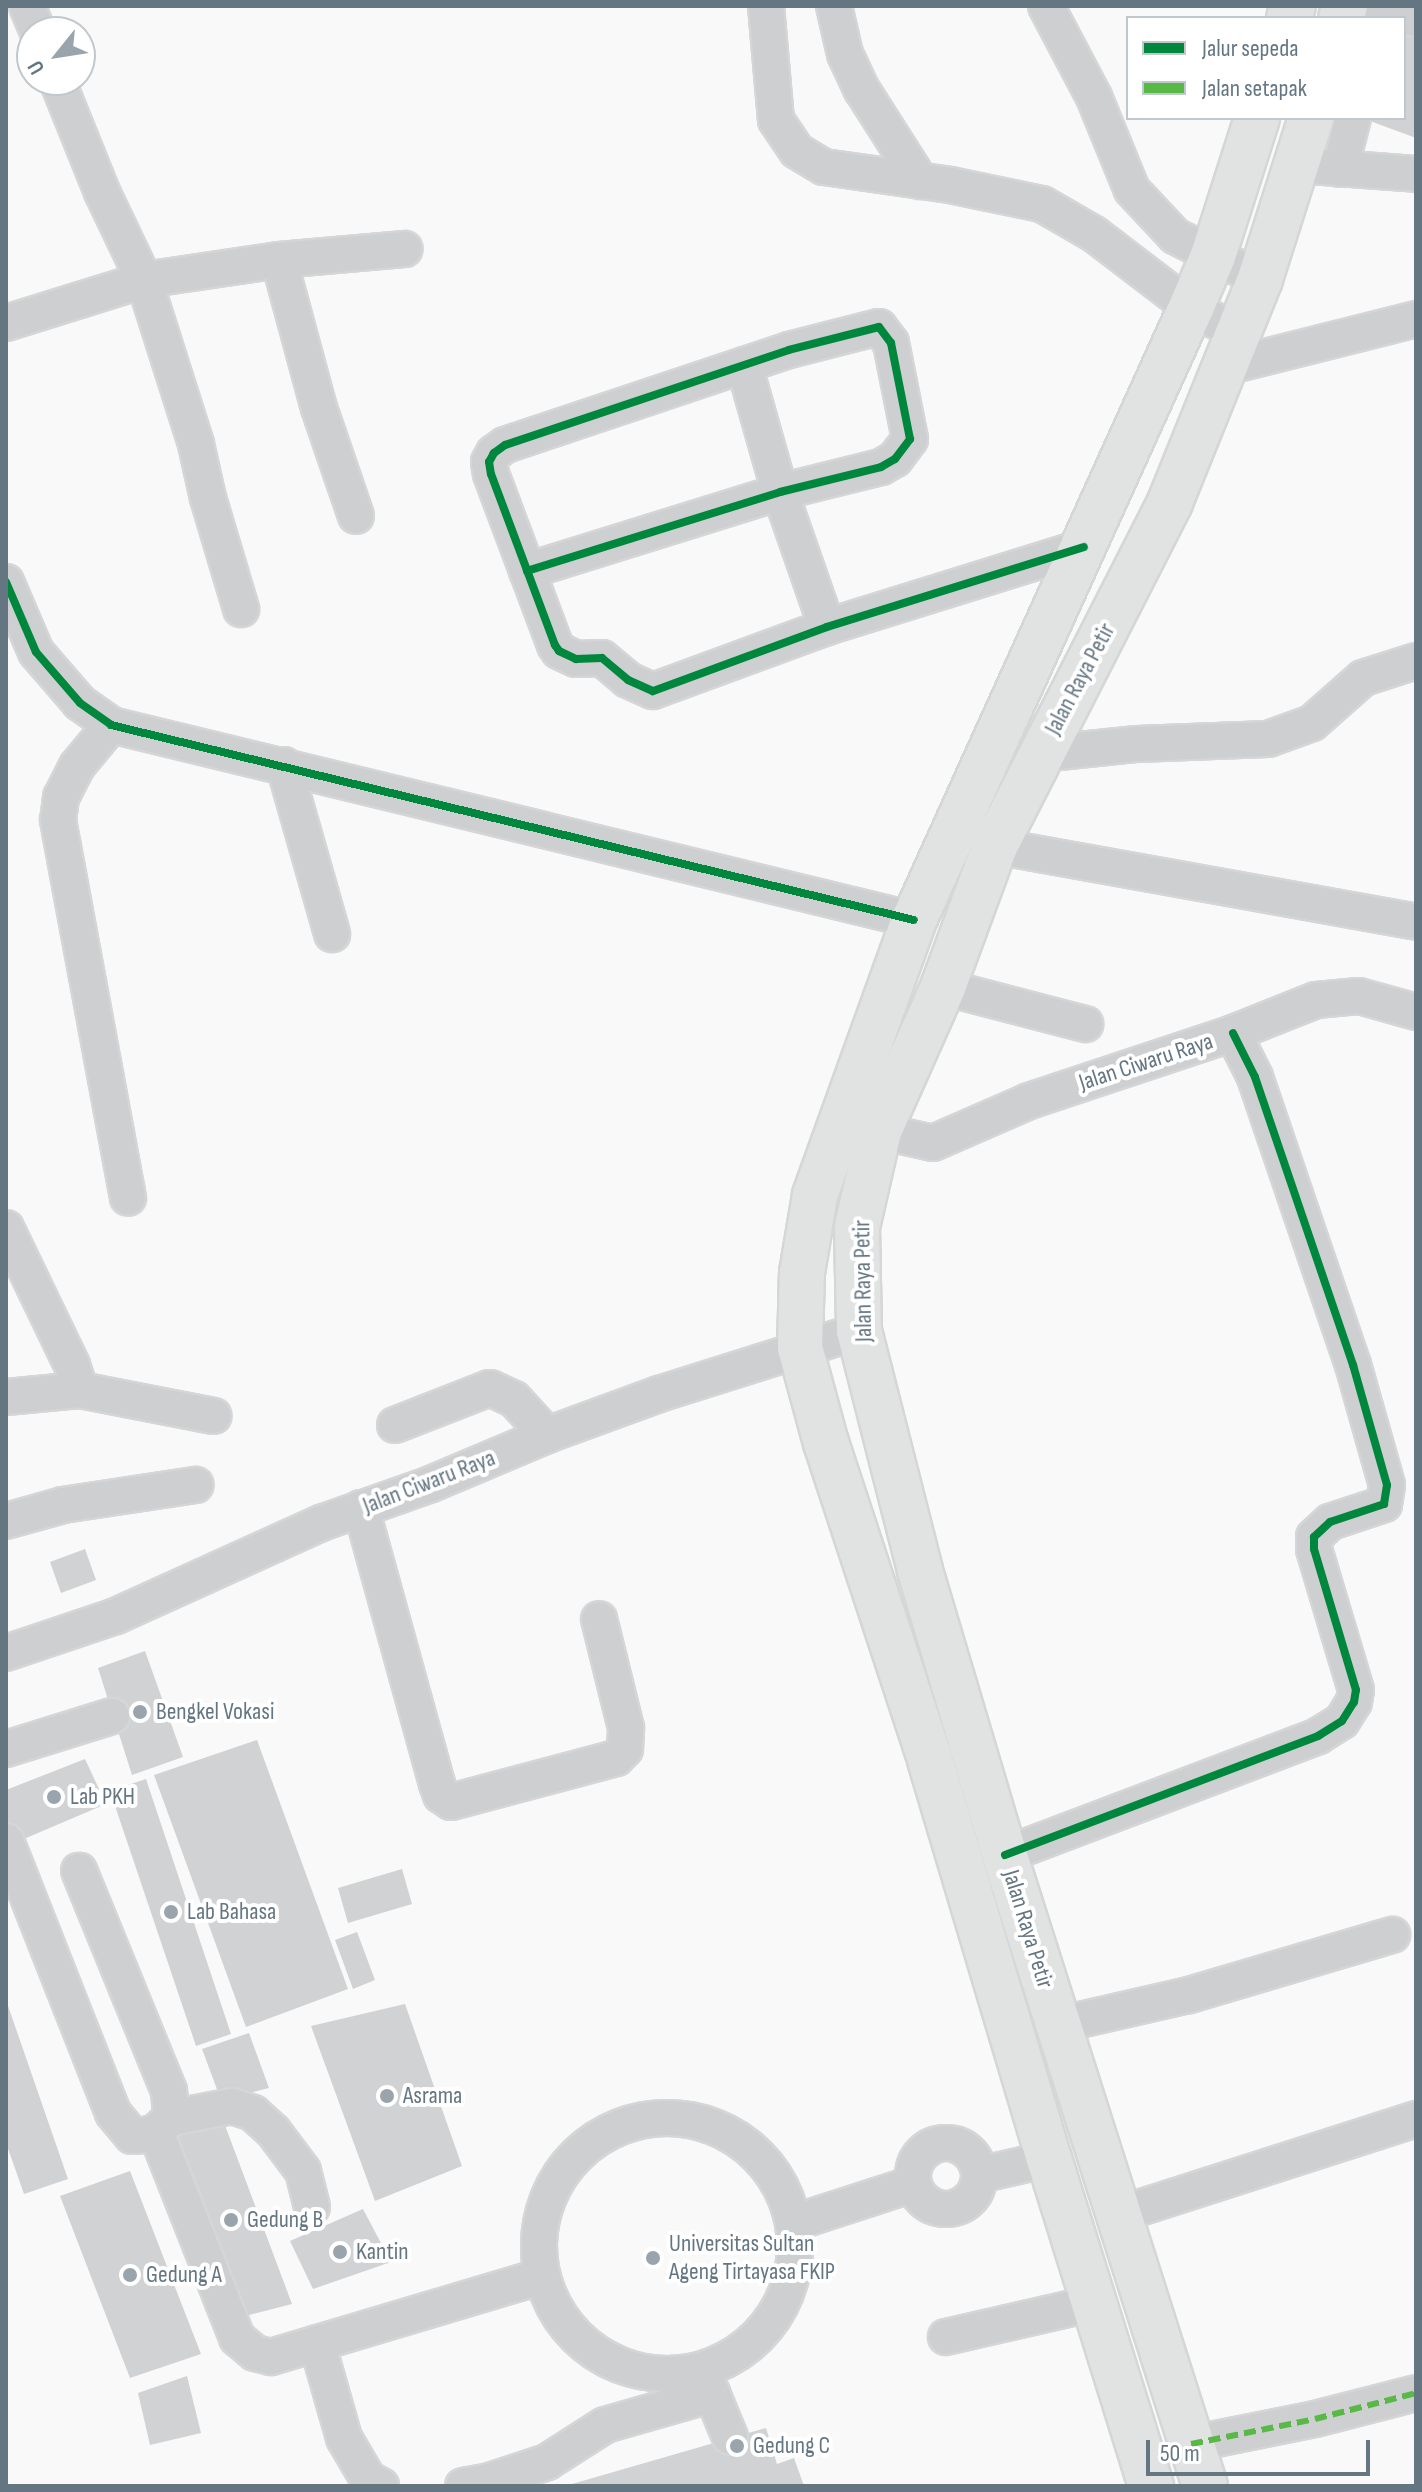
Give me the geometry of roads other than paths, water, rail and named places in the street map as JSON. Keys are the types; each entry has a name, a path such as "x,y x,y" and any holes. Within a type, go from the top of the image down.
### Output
{"main road":[{"name":"Jalan Raya Petir","path":"1151,2486 1049,2159 930,1759 826,1443 800,1347 802,1273 815,1195 914,920 1191,308 1213,256 1256,120"},
{"name":"Jalan Raya Petir","path":"1205,2486 1117,2215 920,1570 859,1331 857,1227 879,1131 943,987 995,846 1170,502 1260,279 1310,120"}],"street":[{"path":"766,6 776,120 797,151 824,167 1042,204 1094,234 1191,308 1230,350 1416,319"},
{"path":"834,6 845,54 862,90 920,181"},
{"path":"1046,6 1094,97 1132,190 1175,236 1260,279"},
{"path":"1358,12 1391,16"},
{"path":"63,96 102,192 144,280 196,444 208,498 241,609"},
{"path":"1340,169 1352,120"},
{"path":"1297,165 1416,174"},
{"path":"6,323 144,280 279,260 405,249"},
{"path":"279,260 319,408 356,516"},
{"path":"527,571 780,492 881,467 904,450 910,439 891,343 879,327 744,365 505,445 494,453 489,462 491,474 527,571 559,651 576,659 602,658 645,690 653,691 827,627 1084,547"},
{"path":"744,365 780,492 827,627"},
{"path":"6,582 36,652 80,703 111,725 914,920"},
{"path":"1040,754 1137,744 1268,739 1312,723 1363,678 1416,661"},
{"path":"111,725 77,766 61,797 58,820 128,1198"},
{"path":"284,765 332,934"},
{"path":"995,846 1413,921"},
{"path":"943,987 1085,1024"},
{"name":"Jalan Ciwaru Raya","path":"879,1131 933,1143 1029,1101 1236,1037 1316,1000 1359,996 1416,1012"},
{"path":"1005,1855 1318,1736 1342,1721 1354,1702 1356,1690 1314,1549 1314,1537 1330,1522 1384,1504 1387,1485 1353,1365 1255,1077 1236,1037"},
{"path":"6,1228 72,1365 80,1390"},
{"name":"Jalan Ciwaru Raya","path":"6,1653 116,1616 321,1523 547,1435 800,1347 859,1331"},
{"path":"395,1425 490,1388 514,1399 547,1435"},
{"path":"6,1397 80,1390 214,1416"},
{"path":"6,1521 63,1505 195,1485"},
{"path":"361,1508 437,1784 441,1795 451,1802 616,1758 625,1749 626,1728 599,1619"},
{"path":"6,1749 112,1716"},
{"path":"6,1841 113,2113 132,2136 232,2106 253,2113 273,2131 303,2171 312,2207"},
{"path":"79,1871 169,2091 163,2125 237,2338 255,2353 271,2357 542,2276"},
{"path":"1058,2025 1189,1995 1392,1935"},
{"path":"463,2486 490,2481 547,2462 605,2425 708,2382 751,2344 779,2310 794,2268 793,2223 776,2178 743,2142 699,2121 651,2118 606,2132 586,2145 561,2172 545,2204 539,2228 542,2276 562,2320 597,2354 642,2373 708,2382"},
{"path":"1117,2215 1416,2119"},
{"path":"947,2142 969,2153 979,2175 972,2196 952,2208 942,2209 924,2201 913,2184 913,2171 924,2150 947,2142"},
{"path":"979,2175 1049,2159"},
{"path":"793,2223 913,2184"},
{"path":"946,2337 1094,2303"},
{"path":"317,2343 344,2438 368,2479 381,2486"},
{"path":"708,2382 730,2437"},
{"path":"1191,2444 1330,2416 1416,2393"}],"place":[{"name":"Bengkel Vokasi","path":"140,1712"},
{"name":"Lab PKH","path":"54,1797"},
{"name":"Lab Bahasa","path":"171,1912"},
{"name":"Asrama","path":"387,2096"},
{"name":"Gedung B","path":"231,2220"},
{"name":"Kantin","path":"340,2252"},
{"name":"Universitas Sultan Ageng Tirtayasa FKIP","path":"653,2258"},
{"name":"Gedung A","path":"130,2275"},
{"name":"Gedung C","path":"737,2446"}]}
